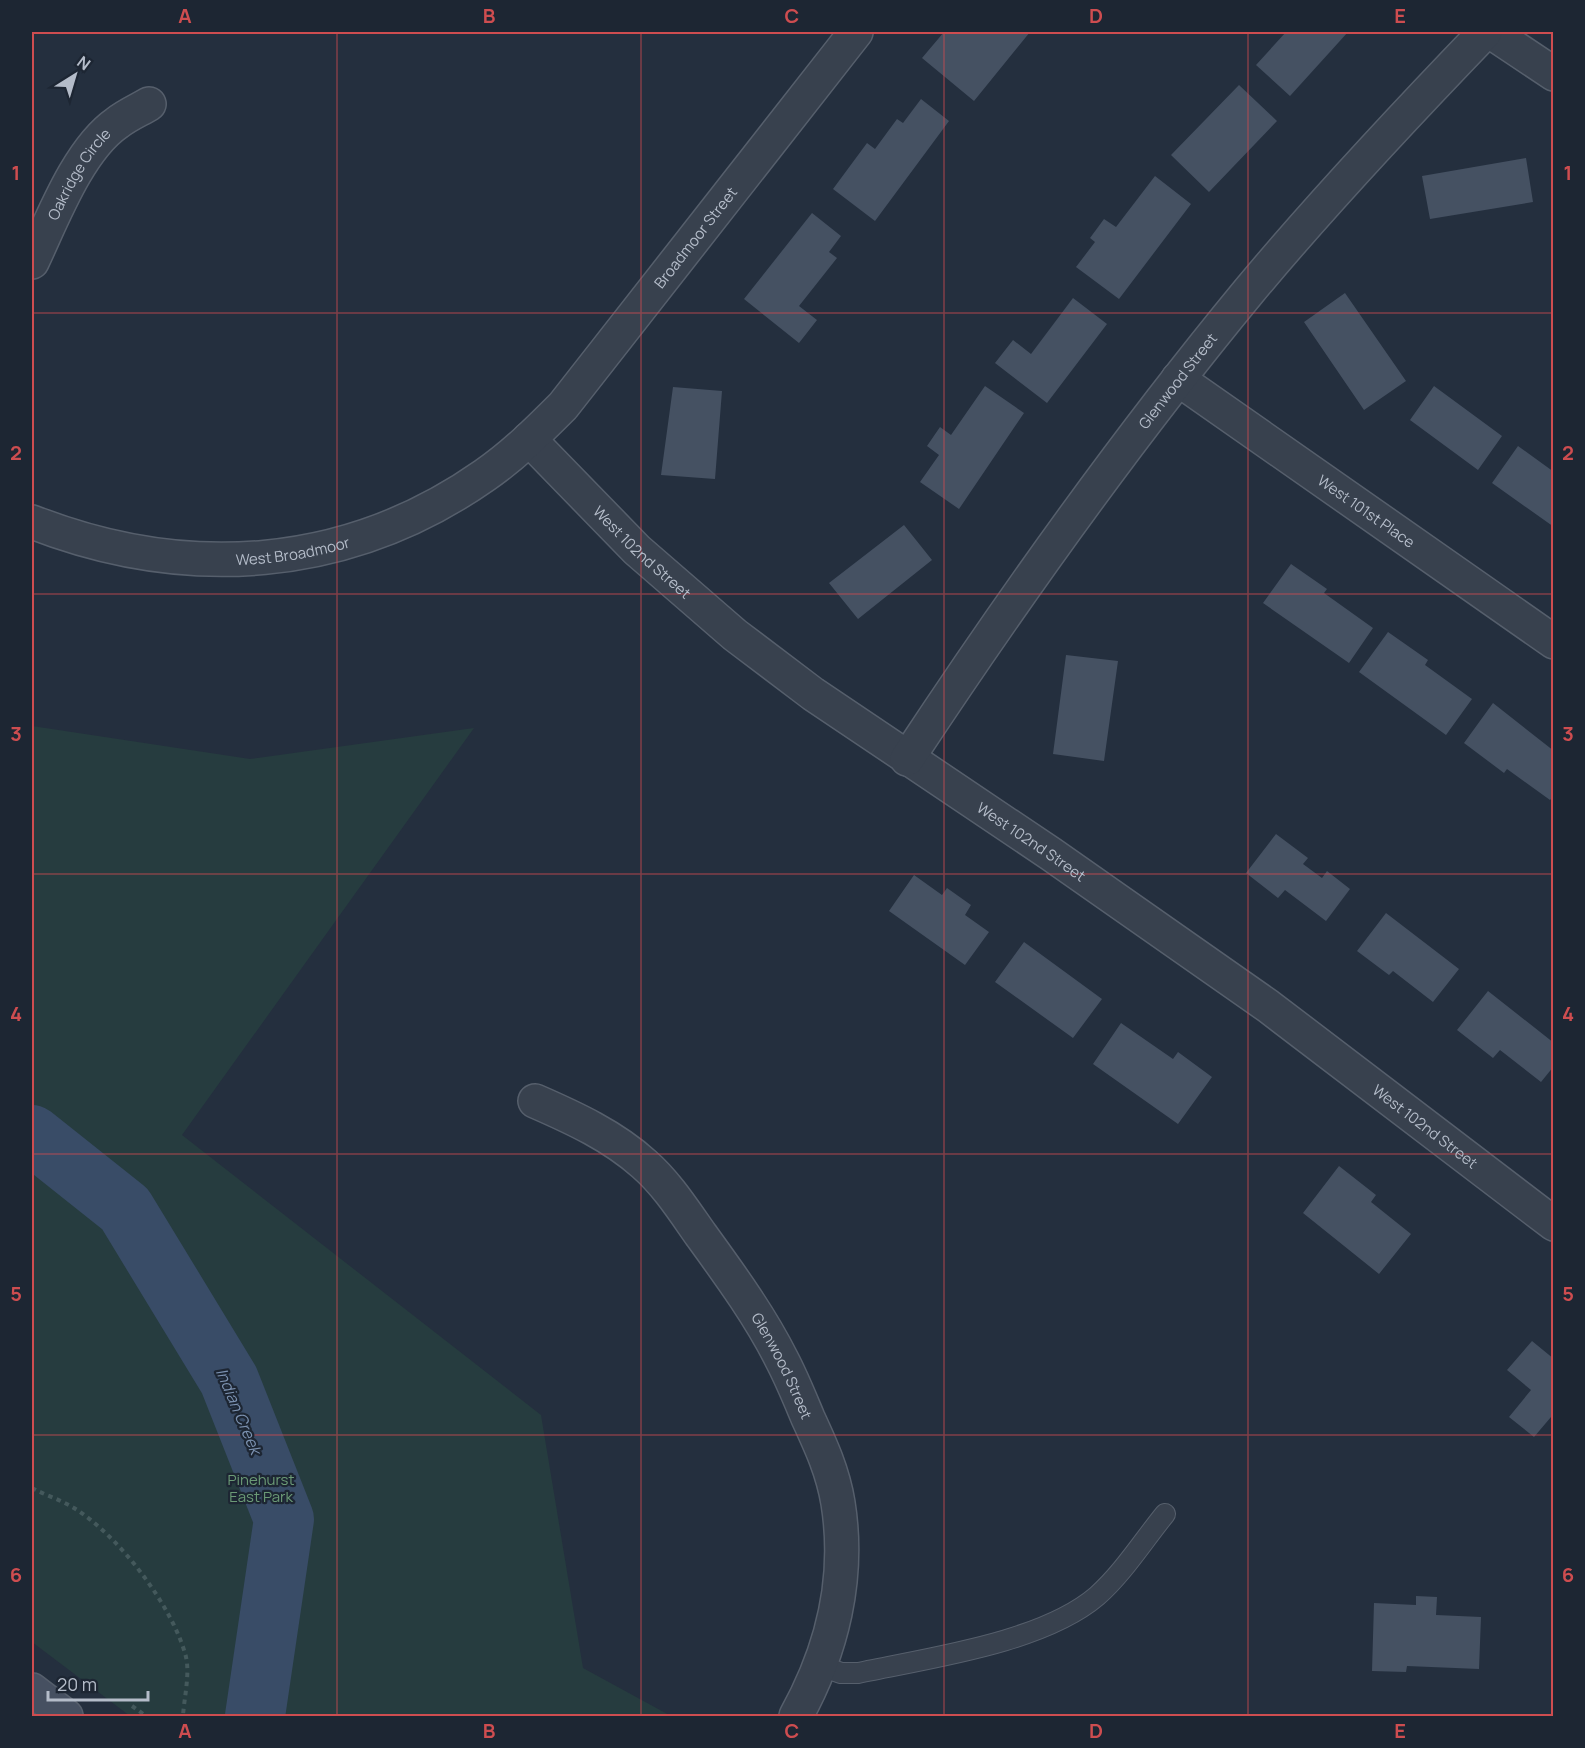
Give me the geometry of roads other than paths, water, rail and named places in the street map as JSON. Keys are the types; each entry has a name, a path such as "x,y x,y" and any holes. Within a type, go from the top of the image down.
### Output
{"main road":[{"path":"32,1690 66,1716"}],"street":[{"name":"Broadmoor Street","path":"529,439 563,406 856,32"},
{"name":"Glenwood Street","path":"908,759 1003,614 1069,522 1178,379 1250,290 1377,144 1485,32"},
{"path":"1491,32 1554,74"},
{"name":"Oakridge Circle","path":"32,262 68,184 88,155 115,124 149,104"},
{"name":"West 101st Place","path":"1178,379 1554,642"},
{"name":"West Broadmoor","path":"32,522 93,543 185,559 255,560 307,553 375,533 436,504 485,475 529,439"},
{"name":"West 102nd Street","path":"529,439 637,550 735,635 813,694 1052,854 1268,1006 1554,1224"},
{"name":"Glenwood Street","path":"535,1101 587,1125 621,1145 646,1166 674,1197 735,1282 782,1360 831,1469 838,1504 842,1561 836,1618 821,1666 796,1716"}],"lane":[{"path":"821,1666 841,1673 858,1673 954,1652 1044,1626 1096,1597 1110,1584 1165,1514"}],"waterway":[{"name":"Indian Creek","path":"32,1135 125,1209 229,1380 284,1519 255,1716"}],"park label":[{"name":"Pinehurst East Park","path":"261,1488"}]}
